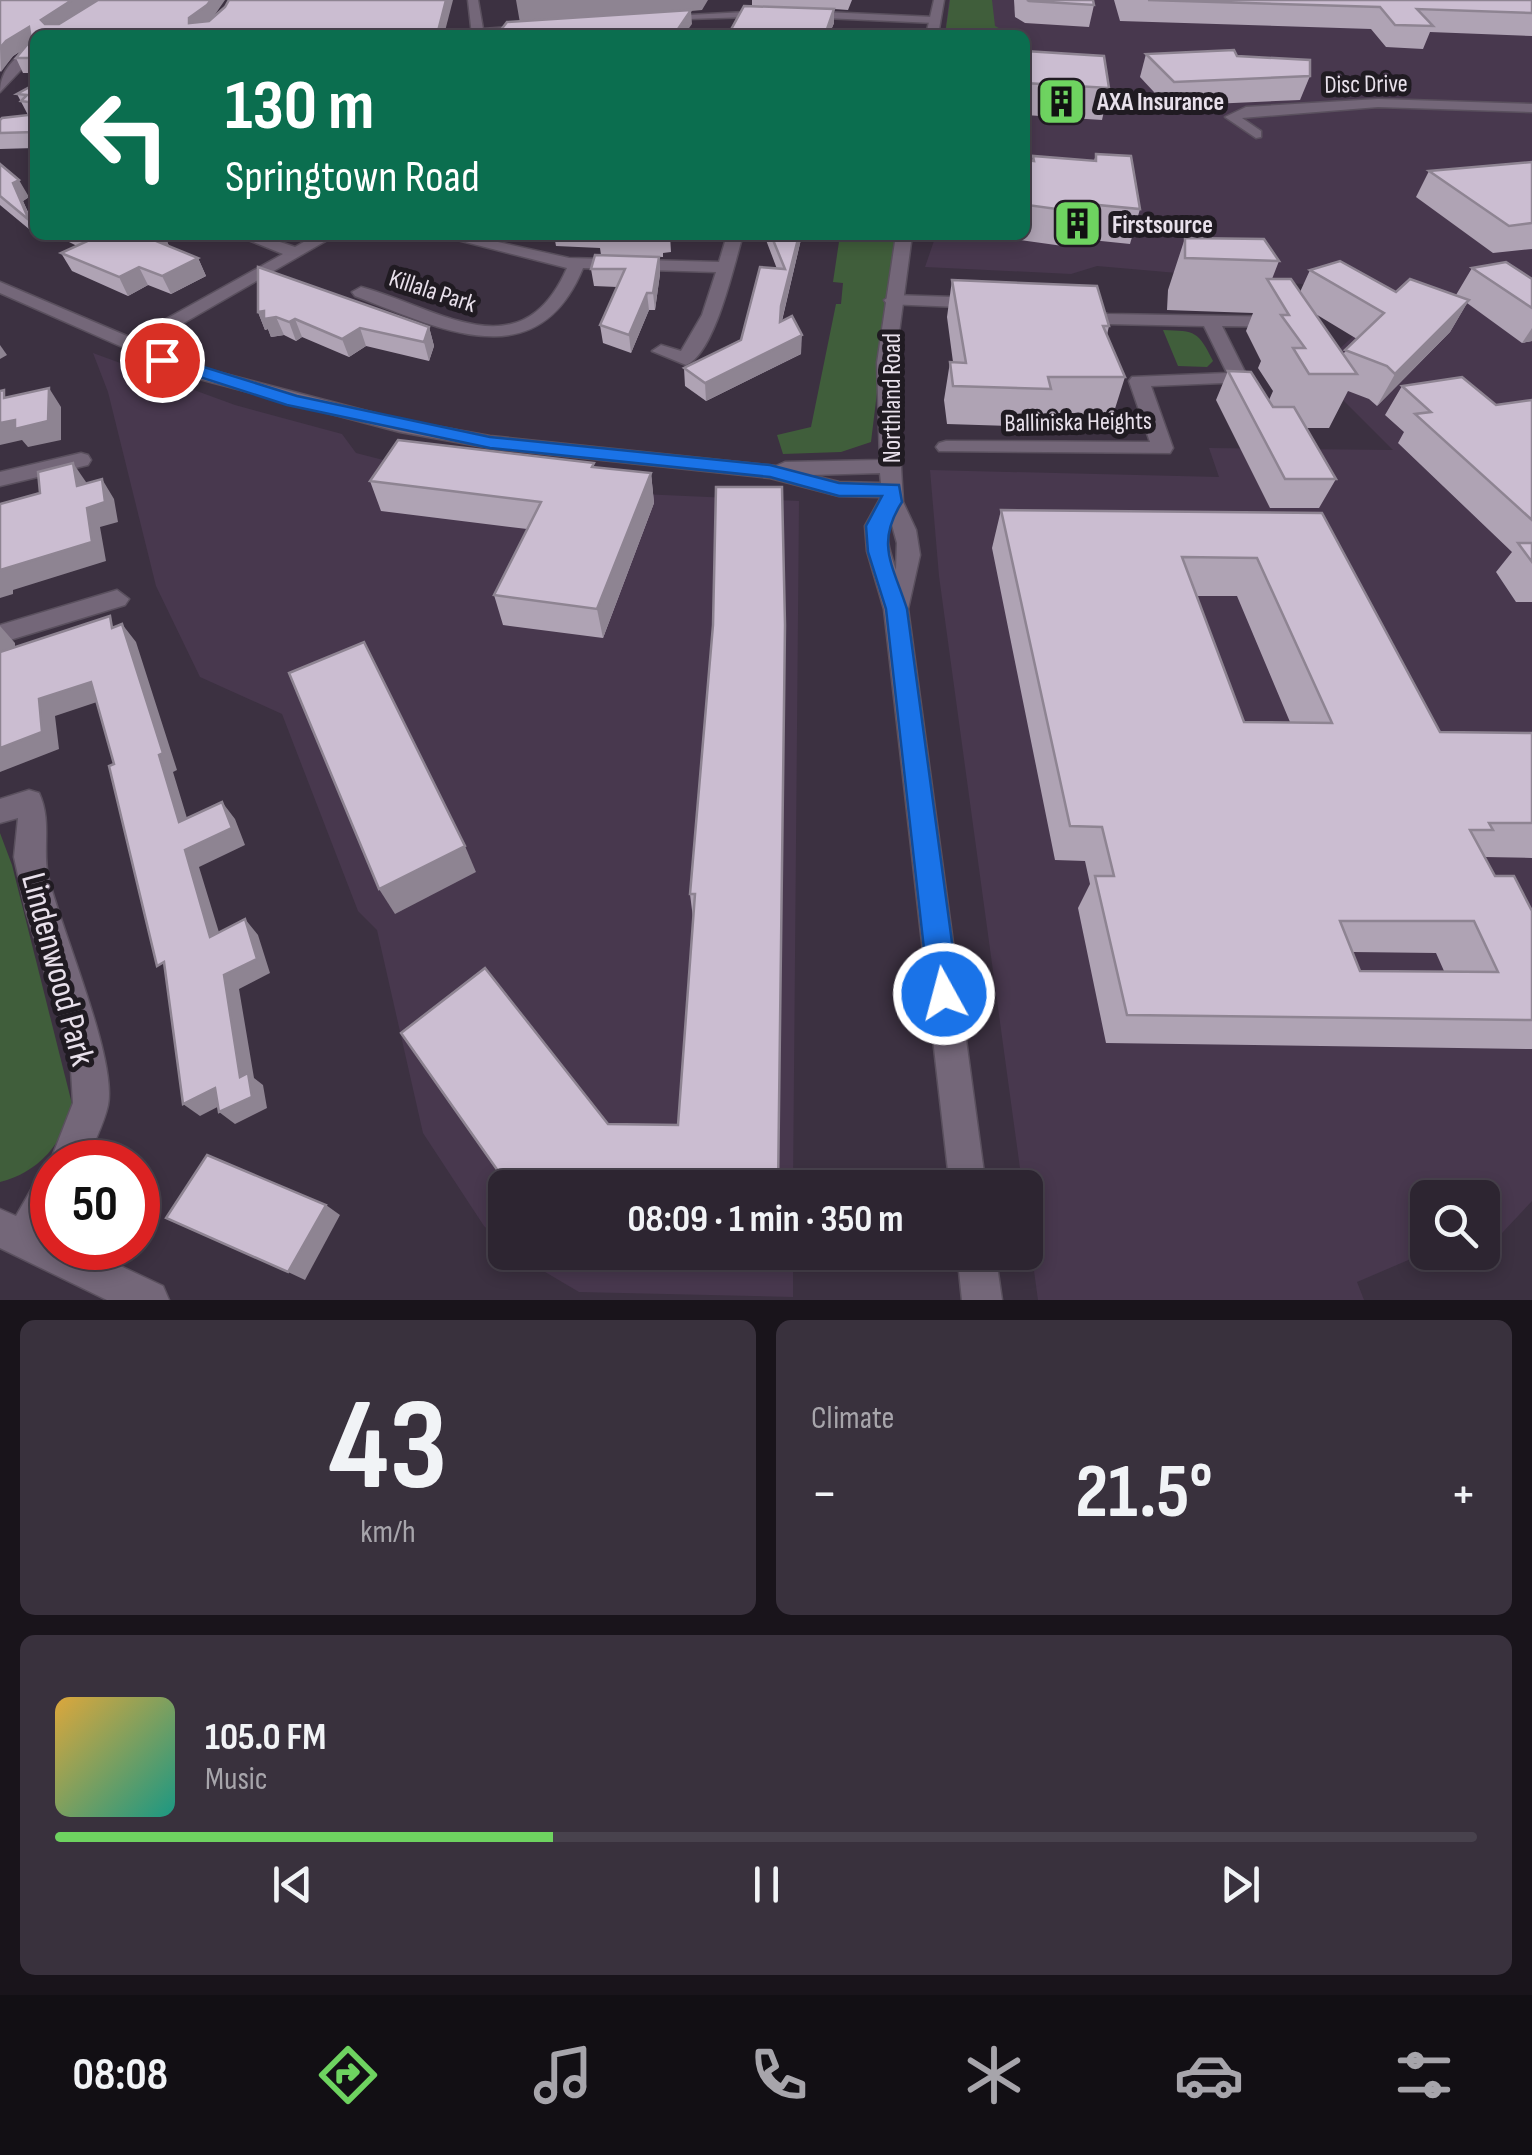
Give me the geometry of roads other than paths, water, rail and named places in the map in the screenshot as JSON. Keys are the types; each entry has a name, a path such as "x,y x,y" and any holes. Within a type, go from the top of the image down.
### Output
{"street":[{"path":"473,0 477,30"},
{"path":"933,30 939,0"},
{"path":"643,18 730,21 867,12 934,20"},
{"path":"860,30 867,12"},
{"path":"513,30 540,27"},
{"path":"0,88 16,64 30,53"},
{"name":"Disc Drive","path":"1256,134 1232,118 1246,110 1378,102 1532,108"},
{"path":"258,240 296,254"},
{"path":"129,346 320,240"},
{"path":"463,240 577,264 725,267"},
{"path":"489,248 498,240"},
{"path":"661,351 686,359 711,315 733,240"},
{"name":"Northland Road","path":"903,240 886,362 892,496 906,524 911,565 896,609 966,1170"},
{"name":"Killala Park","path":"361,292 477,332 514,329 539,320 552,310 577,264"},
{"path":"0,287 129,346 256,390 400,426 490,442 770,471 839,489 892,496"},
{"path":"893,300 997,304"},
{"path":"1271,302 1283,322"},
{"path":"1063,309 1108,319 1305,323"},
{"name":"Balliniska Heights","path":"946,447 1163,448 1139,380 1244,387 1211,322"},
{"path":"0,479 80,460"},
{"path":"770,471 815,466 892,466"},
{"path":"0,634 117,599"},
{"name":"Lindenwood Park","path":"0,812 29,802 34,829 29,858 37,893 87,1053 91,1103 77,1140"},
{"path":"30,1213 11,1234 149,1300"},
{"path":"978,1270 982,1300"}],"place":[{"name":"AXA Insurance","path":"1062,101"},
{"name":"Firstsource","path":"1077,224"}]}
